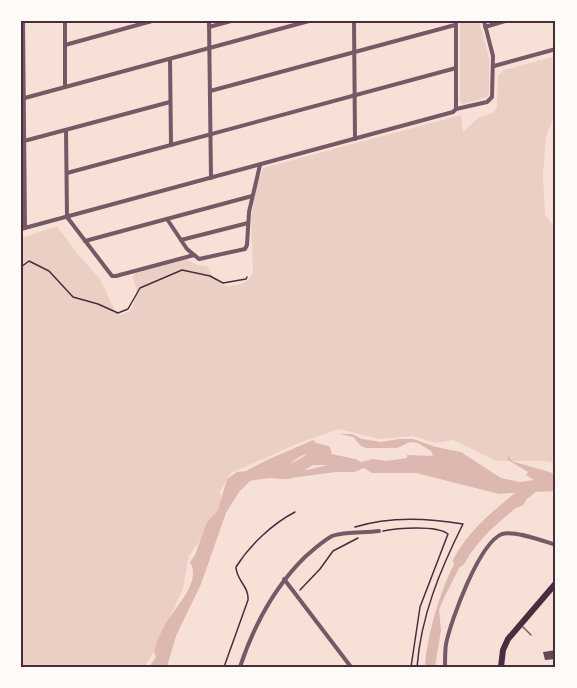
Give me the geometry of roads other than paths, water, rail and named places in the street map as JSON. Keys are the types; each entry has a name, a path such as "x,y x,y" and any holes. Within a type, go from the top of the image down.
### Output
{"highway":[{"path":"501,667 506,643 556,583"}],"street":[{"path":"23,21 23,229 453,112 456,109 489,100 492,94 494,56 484,21"},
{"path":"65,21 65,87"},
{"path":"65,45 152,21"},
{"path":"209,21 211,178"},
{"path":"209,27 231,21"},
{"path":"354,21 355,139"},
{"path":"485,27 505,21"},
{"path":"22,99 306,22"},
{"path":"210,91 456,23 456,109"},
{"path":"494,66 556,49"},
{"path":"170,59 171,145"},
{"path":"67,173 456,68"},
{"path":"24,141 170,102"},
{"path":"66,130 67,217 114,277 194,255"},
{"path":"167,219 181,240 201,260 244,249 247,245 252,196 260,164"},
{"path":"85,241 252,196"},
{"path":"181,240 248,223"},
{"path":"240,667 263,612 284,579 312,551 332,536 379,531"},
{"path":"445,667 446,647 452,625 475,568 488,546 497,537 507,533 556,545"},
{"path":"284,579 351,667"}],"lane":[{"path":"520,625 531,635"}],"waterway":[{"path":"281,472 288,473 311,459 327,459 355,465"},
{"path":"459,561 482,530 531,488"}]}
